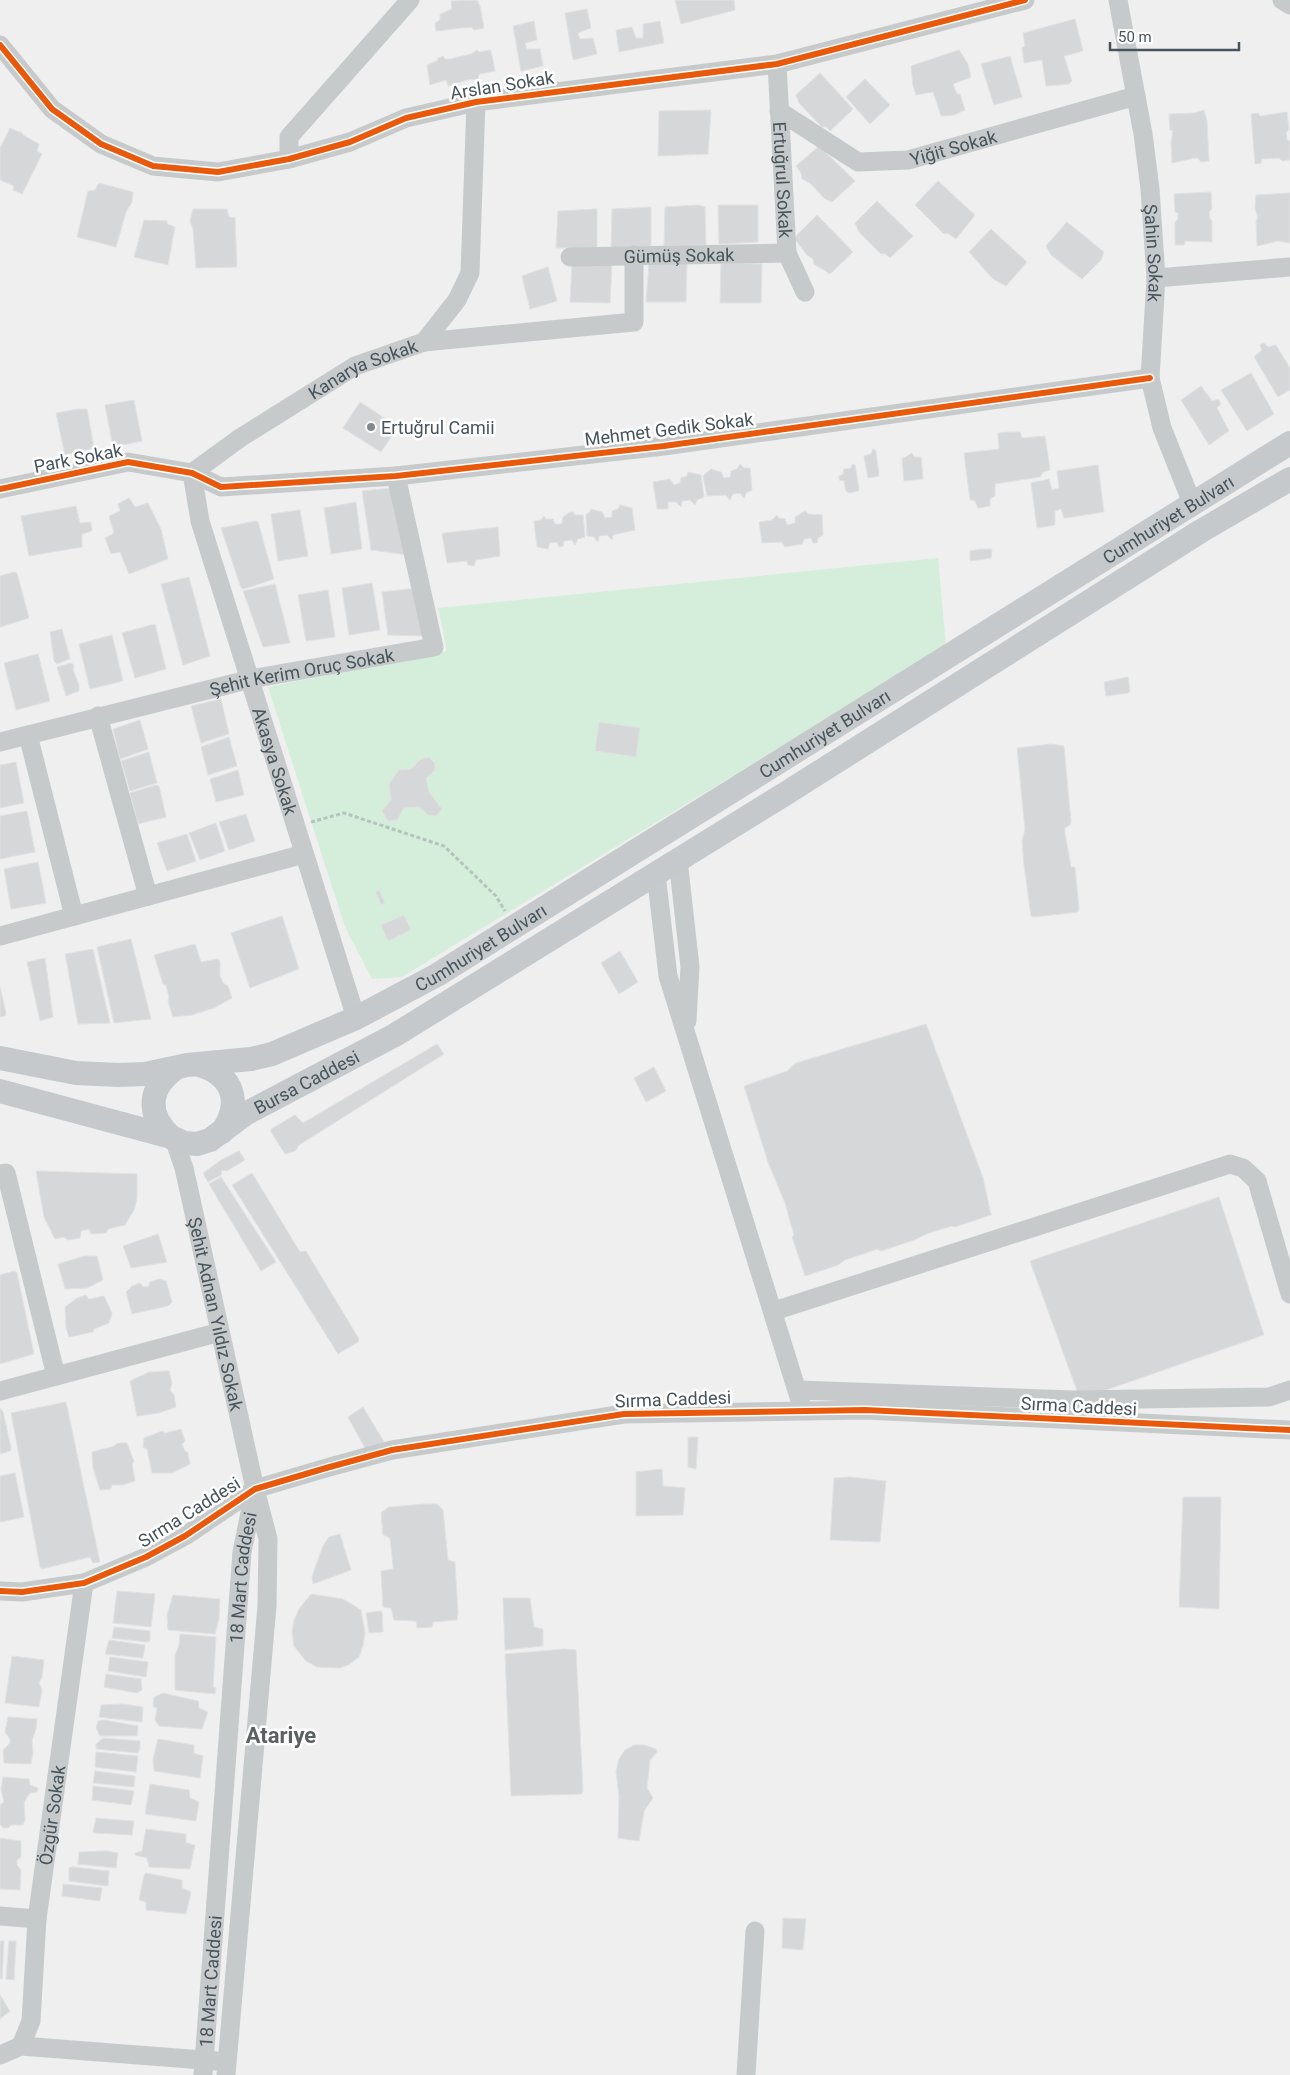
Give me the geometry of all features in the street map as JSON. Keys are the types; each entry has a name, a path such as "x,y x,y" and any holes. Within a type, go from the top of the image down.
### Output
{"main road":[{"name":"Cumhuriyet Bulvarı","path":"356,1018 437,975 1290,443"},
{"name":"Cumhuriyet Bulvarı","path":"395,1035 656,874 1201,531 1290,479"},
{"name":"Bursa Caddesi","path":"0,1058 76,1073 145,1074 272,1054 356,1018"},
{"name":"Bursa Caddesi","path":"0,1091 173,1138 184,1143 197,1144 210,1140 245,1114 395,1035"},
{"name":"Bursa Caddesi","path":"188,1066 210,1068 221,1075 228,1085 233,1096 233,1109 230,1121 222,1132"},
{"path":"173,1138 156,1119 154,1095 159,1084 188,1066"}],"street":[{"path":"289,159 289,137 410,0"},
{"name":"Arslan Sokak","path":"0,45 52,109 101,144 153,166 218,172 289,159 350,142 406,118 476,102 777,64 1025,0"},
{"name":"Şahin Sokak","path":"1118,0 1136,96 1150,190 1156,278 1150,378 1162,428 1192,503"},
{"path":"1282,0 1290,5"},
{"name":"Ertuğrul Sokak","path":"777,64 786,253 805,292"},
{"name":"Yiğit Sokak","path":"779,111 858,162 908,160 1136,96"},
{"name":"Kanarya Sokak","path":"192,473 240,438 355,366 424,342 457,300 470,273 476,102"},
{"name":"Gümüş Sokak","path":"570,257 786,253"},
{"path":"424,342 634,322 634,255"},
{"path":"1156,278 1290,267"},
{"name":"Mehmet Gedik Sokak","path":"192,473 221,487 396,476 664,446 1150,378"},
{"name":"Park Sokak","path":"0,489 128,462 192,473"},
{"name":"Akasya Sokak","path":"192,473 200,521 356,1018"},
{"name":"Şehit Kerim Oruç Sokak","path":"0,742 251,679 434,647 396,476"},
{"path":"98,716 148,896"},
{"path":"28,735 74,916"},
{"path":"0,936 304,854"},
{"path":"678,860 690,967 686,1035"},
{"path":"656,874 668,976 804,1410"},
{"name":"Şehit Adnan Yıldız Sokak","path":"173,1138 184,1168 255,1489"},
{"path":"774,1311 1230,1164 1243,1168 1257,1182 1290,1294"},
{"path":"0,1174 6,1174 56,1376"},
{"path":"0,1391 220,1332"},
{"path":"798,1390 1074,1400 1269,1397 1290,1390"},
{"name":"Sırma Caddesi","path":"0,1591 22,1592 84,1583 162,1549 255,1489 392,1450 624,1414 865,1410 1290,1430"},
{"name":"18 Mart Caddesi","path":"204,2068 242,1552 255,1489"},
{"name":"18 Mart Caddesi","path":"227,2068 267,1606 268,1539 255,1489"},
{"name":"Özgür Sokak","path":"21,2046 31,2021 37,1919 84,1583"},
{"path":"0,1916 37,1919"},
{"path":"746,2075 755,1931"},
{"path":"0,2055 21,2046 204,2068 227,2068"}],"path":[{"path":"296,826 344,813 444,846 496,896 514,926"}],"green space":[{"path":"938,558 946,646 402,977 372,979 345,927 268,687 447,651 438,608"}],"building":[{"path":"477,0 484,28 474,30 471,27 436,31 435,23 440,20 440,14 452,9 451,1"},
{"path":"675,0 734,0 735,10 681,24"},
{"path":"587,9 591,28 578,33 580,39 593,38 597,54 573,60 565,13"},
{"path":"1075,19 1083,51 1064,56 1072,81 1069,84 1046,86 1042,60 1024,63 1022,48 1025,46 1023,33"},
{"path":"534,21 537,40 525,43 527,49 540,49 543,66 521,71 513,26"},
{"path":"660,21 664,43 619,52 616,30 632,27 636,38 643,38 643,24"},
{"path":"477,50 479,52 491,50 495,71 479,74 478,79 467,80 448,86 446,80 430,85 427,65 443,56 445,59 450,59 471,54"},
{"path":"959,50 968,64 971,77 953,84 957,94 960,94 965,110 954,115 941,116 933,92 916,95 911,66"},
{"path":"1010,56 1022,97 994,105 981,64"},
{"path":"820,73 853,109 830,131 827,127 822,127 799,103 796,95"},
{"path":"865,79 890,105 870,124 846,97"},
{"path":"711,110 708,154 658,156 659,111"},
{"path":"1204,110 1207,121 1209,161 1201,162 1198,158 1195,158 1172,163 1171,142 1173,131 1170,130 1169,114 1195,113"},
{"path":"1287,112 1289,130 1286,132 1287,140 1290,141 1290,160 1282,161 1279,158 1262,159 1261,163 1255,164 1251,114 1258,113 1260,116"},
{"path":"10,128 39,144 37,151 42,154 22,194 13,190 14,186 0,180 0,148"},
{"path":"819,146 855,181 832,202 825,199 811,184 802,179 801,173 796,166"},
{"path":"938,181 975,215 956,239 948,233 944,234 915,205"},
{"path":"99,183 133,192 132,202 126,212 116,247 77,237 88,191 95,190"},
{"path":"1211,192 1212,209 1209,212 1212,221 1212,242 1185,241 1184,245 1175,245 1175,222 1178,219 1178,213 1175,212 1174,194"},
{"path":"1290,193 1290,243 1278,241 1257,246 1256,221 1258,218 1255,208 1256,195"},
{"path":"877,201 913,236 890,258 884,253 881,254 859,232 855,223"},
{"path":"698,205 705,207 706,245 664,246 665,207"},
{"path":"718,205 758,205 758,242 719,244"},
{"path":"651,207 651,246 611,248 612,209"},
{"path":"193,209 227,209 229,217 235,218 237,267 196,268 193,229 190,221"},
{"path":"597,209 597,248 556,248 558,211"},
{"path":"817,215 853,252 830,274 814,264 813,259 807,255 794,238"},
{"path":"144,220 167,221 167,224 175,227 168,265 134,257"},
{"path":"1067,222 1104,252 1101,260 1082,279 1051,255 1046,246"},
{"path":"991,229 1027,262 1006,286 993,279 969,252"},
{"path":"612,263 610,303 570,302 572,264"},
{"path":"649,263 687,263 686,302 646,302"},
{"path":"721,263 762,264 761,303 720,303"},
{"path":"548,267 557,301 530,309 522,276"},
{"path":"1264,343 1268,347 1276,345 1290,368 1290,390 1278,397 1254,357 1262,350 1260,345"},
{"path":"1251,373 1274,414 1247,431 1221,390"},
{"path":"1201,386 1212,401 1218,399 1221,404 1217,408 1229,431 1209,445 1181,400"},
{"path":"134,400 142,441 113,447 105,405"},
{"name":"Ertuğrul Camii","path":"360,402 398,427 381,452 343,428"},
{"path":"87,409 94,448 65,455 56,413"},
{"path":"1020,432 1022,438 1045,436 1050,470 1043,472 1040,477 995,484 995,496 990,499 990,506 978,508 975,501 970,500 964,453 999,449 998,433"},
{"path":"873,449 876,451 879,476 868,478 864,456 871,454"},
{"path":"912,453 914,457 921,457 923,479 904,481 902,459"},
{"path":"740,464 744,468 750,468 752,490 746,493 744,498 740,493 733,494 730,500 726,495 707,496 703,476 711,469 721,472 724,478 730,477 731,471 737,469"},
{"path":"852,464 855,465 859,488 858,491 849,493 846,491 844,481 839,480 839,476 843,474 844,469 851,468"},
{"path":"1098,465 1104,512 1064,518 1061,509 1055,511 1055,525 1037,528 1031,483 1049,479 1052,490 1059,488 1057,471"},
{"path":"688,472 701,475 704,497 697,500 695,505 690,500 682,501 681,507 676,502 668,502 668,509 657,509 653,482 670,479 674,485 680,483 681,478 687,476"},
{"path":"393,488 408,555 371,550 362,491"},
{"path":"129,498 135,507 148,503 161,529 168,559 129,574 120,552 111,554 105,538 114,533 109,516 120,511 118,504"},
{"path":"356,502 362,549 331,554 324,508"},
{"path":"620,505 632,508 635,530 613,535 612,540 607,535 599,536 598,542 594,537 587,536 586,514 591,509 602,512 605,518 612,517 612,511 618,509"},
{"path":"76,506 80,523 91,522 92,531 82,534 82,547 29,556 21,516"},
{"path":"300,510 308,556 278,561 271,514"},
{"path":"805,511 808,514 822,515 823,535 818,538 817,543 813,543 811,538 804,539 802,544 785,547 782,542 762,543 759,522 772,520 777,515 779,518 785,519 787,525 795,523 795,517"},
{"path":"573,512 575,515 583,515 585,537 578,539 575,545 572,540 564,541 563,546 559,547 557,542 550,543 548,549 537,547 534,521 541,520 544,516 546,519 553,519 555,524 562,524 563,517"},
{"path":"258,522 274,579 244,589 241,588 221,528"},
{"path":"498,527 500,556 476,560 474,566 468,565 467,561 447,563 442,534"},
{"path":"992,549 991,558 970,561 970,551"},
{"path":"14,572 17,573 29,618 0,627 0,576"},
{"path":"189,577 210,656 183,665 161,584"},
{"path":"372,583 380,630 349,635 342,588"},
{"path":"275,584 290,643 263,647 243,591"},
{"path":"414,589 424,636 388,635 382,592"},
{"path":"328,590 335,637 306,641 298,595"},
{"path":"155,624 166,669 135,678 122,633"},
{"path":"62,629 70,659 57,664 54,661 50,632"},
{"path":"112,635 123,681 90,689 79,644"},
{"path":"38,654 50,701 16,710 4,663"},
{"path":"71,663 74,665 73,670 79,685 79,691 66,696 57,667"},
{"path":"1128,677 1130,691 1128,693 1106,696 1104,682"},
{"path":"221,699 229,734 201,743 191,706"},
{"path":"140,720 148,749 120,759 113,729"},
{"path":"599,722 640,728 636,757 595,751"},
{"path":"229,737 237,766 208,775 201,747"},
{"path":"1051,744 1064,746 1071,822 1065,828 1065,833 1071,867 1075,867 1079,909 1078,912 1034,917 1031,916 1024,865 1022,841 1025,830 1017,748"},
{"path":"149,752 157,783 130,791 121,761"},
{"path":"429,757 435,763 435,770 426,778 429,792 442,809 436,816 428,815 419,807 404,808 397,820 388,821 382,811 391,800 389,784 399,770 411,769 420,760"},
{"path":"16,762 24,803 0,808 0,765"},
{"path":"238,770 244,795 216,802 210,779"},
{"path":"156,785 159,786 166,817 138,824 130,793"},
{"path":"27,811 35,852 0,859 0,816"},
{"path":"246,814 255,841 229,850 219,822"},
{"path":"216,823 225,851 200,860 189,833"},
{"path":"187,834 196,861 167,871 157,843"},
{"path":"38,862 46,903 11,909 4,869"},
{"path":"379,890 385,903 381,905 376,892"},
{"path":"404,915 411,930 388,941 381,925"},
{"path":"282,916 299,969 250,988 231,933"},
{"path":"131,939 151,1019 114,1023 97,947"},
{"path":"195,944 201,962 218,959 220,961 220,976 223,983 228,986 232,998 214,1008 192,1015 173,1017 166,985 163,984 154,955"},
{"path":"93,949 110,1023 78,1024 65,954"},
{"path":"620,951 638,982 619,994 601,963"},
{"path":"45,958 53,1017 40,1021 27,962"},
{"path":"0,987 6,1013 5,1016 0,1017"},
{"path":"926,1024 983,1178 991,1215 929,1233 881,1251 877,1249 805,1276 792,1237 794,1235 785,1203 768,1162 744,1086 787,1071 796,1063"},
{"path":"437,1044 444,1054 299,1145 295,1151 285,1154 271,1132 271,1129 295,1115 303,1123"},
{"path":"654,1067 666,1091 646,1102 634,1078"},
{"path":"239,1151 245,1160 227,1171 222,1170 221,1175 208,1182 203,1173 221,1160"},
{"path":"36,1171 137,1174 137,1198 134,1210 125,1225 108,1229 106,1233 91,1234 89,1229 81,1231 80,1238 68,1240 64,1237 55,1239 44,1217"},
{"path":"252,1173 300,1252 306,1251 359,1339 358,1342 338,1354 232,1185"},
{"path":"221,1177 276,1262 261,1271 209,1184"},
{"path":"1219,1197 1264,1335 1080,1399 1030,1261"},
{"path":"158,1234 167,1262 131,1268 123,1246"},
{"path":"84,1256 97,1256 103,1280 87,1288 65,1289 58,1264"},
{"path":"14,1271 17,1273 34,1354 0,1364 0,1275"},
{"path":"159,1279 166,1281 172,1302 168,1306 132,1314 126,1292 132,1286 140,1283 144,1287 149,1286 150,1282"},
{"path":"86,1295 89,1299 104,1296 112,1313 109,1323 94,1329 93,1332 69,1337 66,1328 65,1307 77,1298"},
{"path":"169,1371 172,1383 170,1390 174,1395 176,1407 159,1413 137,1416 130,1381 149,1372"},
{"path":"66,1402 100,1562 93,1563 90,1557 42,1569 40,1567 11,1413"},
{"path":"363,1407 384,1442 367,1452 348,1417"},
{"path":"0,1408 3,1412 11,1448 10,1451 0,1454"},
{"path":"181,1429 185,1441 182,1444 188,1453 190,1464 172,1473 152,1473 147,1449 143,1447 144,1438 162,1431 165,1433"},
{"path":"688,1437 698,1437 696,1469 688,1467"},
{"path":"118,1443 127,1443 134,1461 132,1464 135,1481 122,1485 112,1485 111,1489 100,1490 93,1468 92,1452 114,1446"},
{"path":"662,1469 663,1486 685,1488 683,1515 636,1516 636,1472"},
{"path":"15,1473 24,1517 0,1522 0,1476"},
{"path":"850,1477 886,1481 880,1542 830,1540 834,1478"},
{"path":"1183,1497 1221,1497 1219,1609 1179,1607"},
{"path":"437,1504 443,1510 448,1560 455,1562 458,1613 457,1620 433,1622 432,1627 417,1628 416,1621 394,1620 391,1608 383,1607 381,1571 393,1569 393,1566 390,1538 383,1535 381,1513 389,1507"},
{"path":"340,1534 351,1570 313,1584 312,1576 323,1546 329,1537"},
{"path":"117,1591 155,1594 151,1627 113,1623"},
{"path":"311,1594 343,1599 361,1610 365,1633 363,1646 359,1657 350,1664 340,1668 317,1667 306,1661 294,1646 292,1632 294,1620 299,1609"},
{"path":"173,1595 220,1599 219,1619 215,1634 168,1630 167,1615"},
{"path":"503,1598 530,1598 534,1627 543,1629 543,1646 505,1650"},
{"path":"382,1612 383,1632 369,1633 366,1613"},
{"path":"114,1627 150,1631 150,1641 112,1638"},
{"path":"180,1634 216,1637 213,1687 216,1688 215,1694 175,1690 175,1655 179,1646"},
{"path":"109,1640 145,1645 143,1658 105,1654"},
{"path":"564,1649 576,1650 583,1791 581,1794 511,1796 505,1654"},
{"path":"12,1656 44,1660 42,1677 39,1683 42,1690 39,1707 5,1703"},
{"path":"110,1657 148,1662 146,1677 108,1671"},
{"path":"106,1674 141,1679 142,1690 137,1693 104,1687"},
{"path":"163,1693 198,1701 199,1708 208,1712 202,1729 159,1726 155,1720 157,1708 153,1707 154,1697"},
{"path":"123,1704 143,1707 142,1722 99,1717 101,1705"},
{"path":"8,1717 37,1719 32,1740 31,1764 4,1763 3,1750 10,1743 10,1739 5,1732"},
{"path":"104,1720 138,1726 137,1736 100,1736 96,1728 98,1721"},
{"path":"103,1738 140,1741 140,1749 138,1753 96,1749 96,1744"},
{"path":"158,1739 194,1745 194,1753 203,1756 200,1778 154,1771 153,1759"},
{"path":"634,1745 645,1745 656,1749 657,1752 650,1760 647,1788 653,1798 644,1811 639,1841 618,1838 619,1796 616,1772 619,1759 625,1750"},
{"path":"96,1752 138,1756 136,1772 95,1767"},
{"path":"95,1771 135,1776 134,1787 93,1783"},
{"path":"3,1777 29,1779 30,1785 38,1788 37,1792 30,1793 24,1802 25,1820 23,1825 11,1825 8,1828 3,1828 0,1824 0,1805 4,1802 1,1789"},
{"path":"150,1784 189,1790 190,1798 199,1802 196,1821 145,1814"},
{"path":"93,1786 134,1791 131,1805 92,1800"},
{"path":"96,1818 134,1821 132,1835 93,1832"},
{"path":"146,1829 186,1834 186,1843 195,1845 190,1869 149,1867 147,1858 135,1855 135,1853 142,1851"},
{"path":"0,1838 21,1841 21,1857 17,1860 17,1865 21,1870 20,1890 0,1889"},
{"path":"107,1851 118,1853 116,1868 78,1864 79,1852"},
{"path":"69,1868 109,1871 108,1886 69,1881"},
{"path":"146,1873 182,1880 182,1888 191,1892 186,1914 146,1910 146,1902 139,1900"},
{"path":"63,1884 102,1888 100,1901 62,1896"},
{"path":"783,1918 806,1919 803,1950 782,1948"},
{"path":"0,1941 4,1941 2,1979 0,1979"},
{"path":"9,1941 16,1941 14,1980 6,1979"},
{"path":"0,1995 10,2011 0,2019"}],"cycle path":[{"path":"0,45 52,109 101,144 153,166 218,172 289,159 350,142 406,118 476,102 777,64 1025,0"},
{"path":"0,489 128,462 192,473 221,487 396,476 664,446 1150,378"},
{"path":"0,1591 22,1592 84,1583 146,1557 185,1536 255,1489 326,1468 392,1450 624,1414 865,1410 1290,1430"}],"place":[{"name":"Ertuğrul Camii","path":"371,427"}],"district":[{"name":"Atariye","path":"281,1735"}]}
